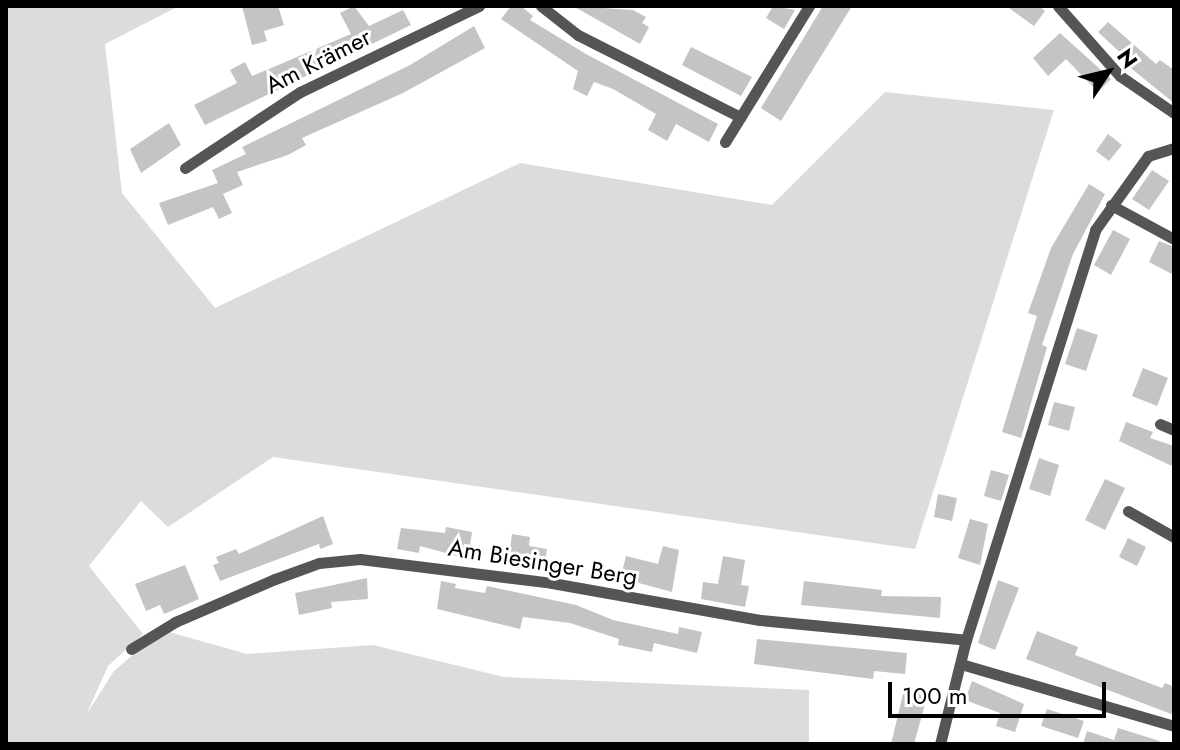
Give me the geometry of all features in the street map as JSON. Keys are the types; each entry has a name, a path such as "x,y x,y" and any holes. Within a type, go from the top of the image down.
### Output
{"street":[{"name":"Am Krämer","path":"185,168 300,92 479,6"},
{"path":"541,6 578,35 740,117"},
{"path":"725,142 809,6"},
{"path":"1058,6 1120,76 1174,113"},
{"path":"940,744 966,640 1095,230 1148,156 1174,148"},
{"path":"1111,205 1174,239"},
{"path":"1160,424 1174,430"},
{"path":"1128,511 1174,537"},
{"name":"Am Biesinger Berg","path":"131,649 175,622 275,579 350,559 552,583 760,620 966,640"},
{"path":"961,664 1174,726"}],"shaded area":[{"path":"6,6 179,6 105,44 122,193 215,308 520,163 772,205 885,92 1054,110 915,549 273,457 168,527 141,501 89,566 143,634 108,666 86,715 114,671 162,630 247,654 373,645 504,677 809,690 809,744 6,744"}],"building":[{"path":"242,6 278,6 284,25 264,31 267,41 252,45"},
{"path":"354,6 369,26 403,10 411,25 205,125 194,105 237,83 230,70 245,62 252,76 351,34 340,13"},
{"path":"511,6 521,6 533,16 530,20 586,54 718,124 709,142 676,124 667,141 648,130 656,114 613,89 594,82 587,96 573,89 578,71 501,19"},
{"path":"573,6 633,10 646,17 642,23 649,27 640,44"},
{"path":"773,6 795,10 784,29 766,18"},
{"path":"823,6 852,6 781,121 761,108"},
{"path":"1006,6 1039,6 1045,11 1034,26"},
{"path":"1108,22 1156,64 1160,60 1174,70 1174,103 1122,61 1125,57 1098,32"},
{"path":"474,26 485,48 403,93 302,138 306,145 288,155 237,172 243,185 223,194 232,213 219,219 213,207 168,225 159,203 218,183 212,170 246,154 242,147 410,65"},
{"path":"1060,33 1111,79 1098,92 1066,59 1048,76 1033,58"},
{"path":"691,47 752,77 741,96 682,65"},
{"path":"169,123 181,145 141,173 130,149"},
{"path":"1108,134 1122,145 1109,161 1096,151"},
{"path":"1152,170 1169,181 1149,210 1132,199"},
{"path":"1089,184 1105,194 1073,254 1042,345 1047,347 1021,438 1002,432 1037,316 1028,313 1051,248"},
{"path":"1113,230 1130,239 1111,275 1094,265"},
{"path":"1159,241 1174,247 1174,275 1149,262"},
{"path":"1077,328 1098,335 1086,371 1065,364"},
{"path":"1143,368 1168,378 1157,406 1132,396"},
{"path":"1054,402 1075,407 1069,431 1048,425"},
{"path":"1126,422 1153,432 1150,438 1174,446 1174,467 1119,441"},
{"path":"1039,458 1059,465 1050,496 1029,489"},
{"path":"991,470 1009,475 1001,501 984,496"},
{"path":"1105,479 1125,488 1105,530 1085,520"},
{"path":"938,494 957,498 952,521 934,517"},
{"path":"323,516 333,544 320,549 319,544 220,581 213,565 219,563 216,557 236,549 239,554"},
{"path":"970,519 988,524 980,565 958,558"},
{"path":"446,527 472,532 468,559 420,546 419,553 397,549 401,528 445,533"},
{"path":"512,534 530,537 529,546 547,549 544,569 508,564"},
{"path":"1128,538 1146,547 1137,566 1119,557"},
{"path":"663,546 679,550 672,592 635,582 636,575 622,572 626,556 658,564"},
{"path":"723,556 745,560 741,585 749,586 745,607 701,599 703,582 718,584"},
{"path":"185,565 199,599 164,614 160,605 146,611 135,584"},
{"path":"367,578 368,599 331,602 332,608 299,615 295,593"},
{"path":"998,580 1019,588 995,650 978,643"},
{"path":"441,581 456,584 455,588 485,593 487,586 576,605 613,620 678,634 679,627 702,632 697,653 654,643 652,652 618,645 619,639 570,623 523,617 520,629 437,609"},
{"path":"804,581 882,590 881,596 941,597 940,618 801,605"},
{"path":"1037,631 1078,647 1075,655 1162,688 1165,683 1174,687 1174,715 1026,659"},
{"path":"757,639 907,653 905,674 874,671 873,679 754,664"},
{"path":"972,681 1024,704 1015,732 996,726 1000,713 965,700"},
{"path":"904,690 927,697 914,744 891,744"},
{"path":"1047,709 1084,721 1078,738 1041,726"},
{"path":"1118,728 1160,741 1159,744 1083,744 1087,731 1114,740"}]}
